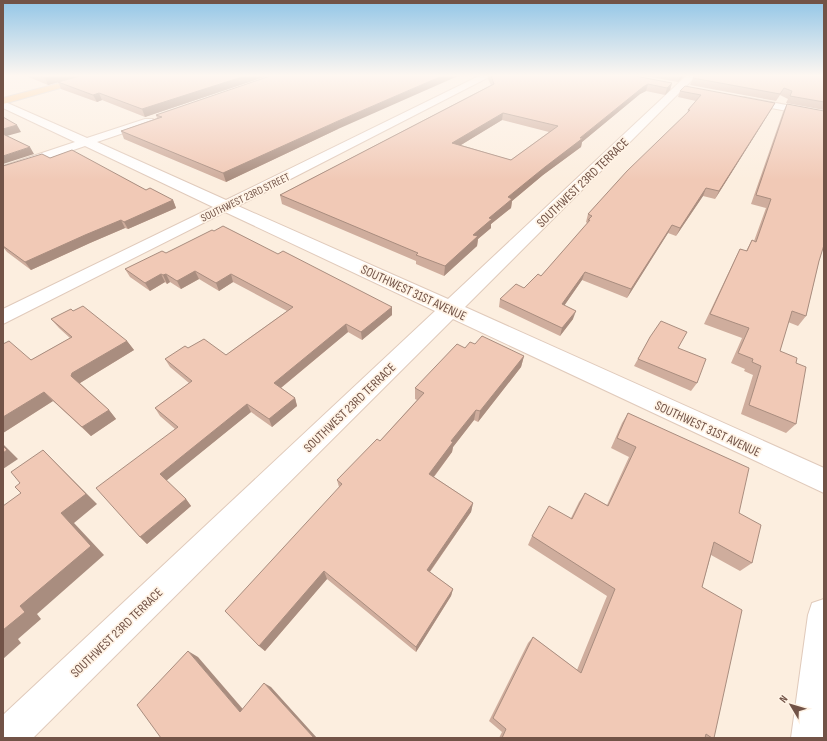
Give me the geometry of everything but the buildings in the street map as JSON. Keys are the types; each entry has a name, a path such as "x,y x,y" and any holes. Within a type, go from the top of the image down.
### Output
{"street":[{"name":"SOUTHWEST 31ST AVENUE","path":"17,111 824,481"},
{"name":"SOUTHWEST 23RD STREET","path":"3,317 418,111"},
{"name":"SOUTHWEST 23RD TERRACE","path":"6,738 656,111"},
{"path":"801,111 824,115"},
{"path":"3,170 163,116"},
{"path":"810,738 824,615"}]}
